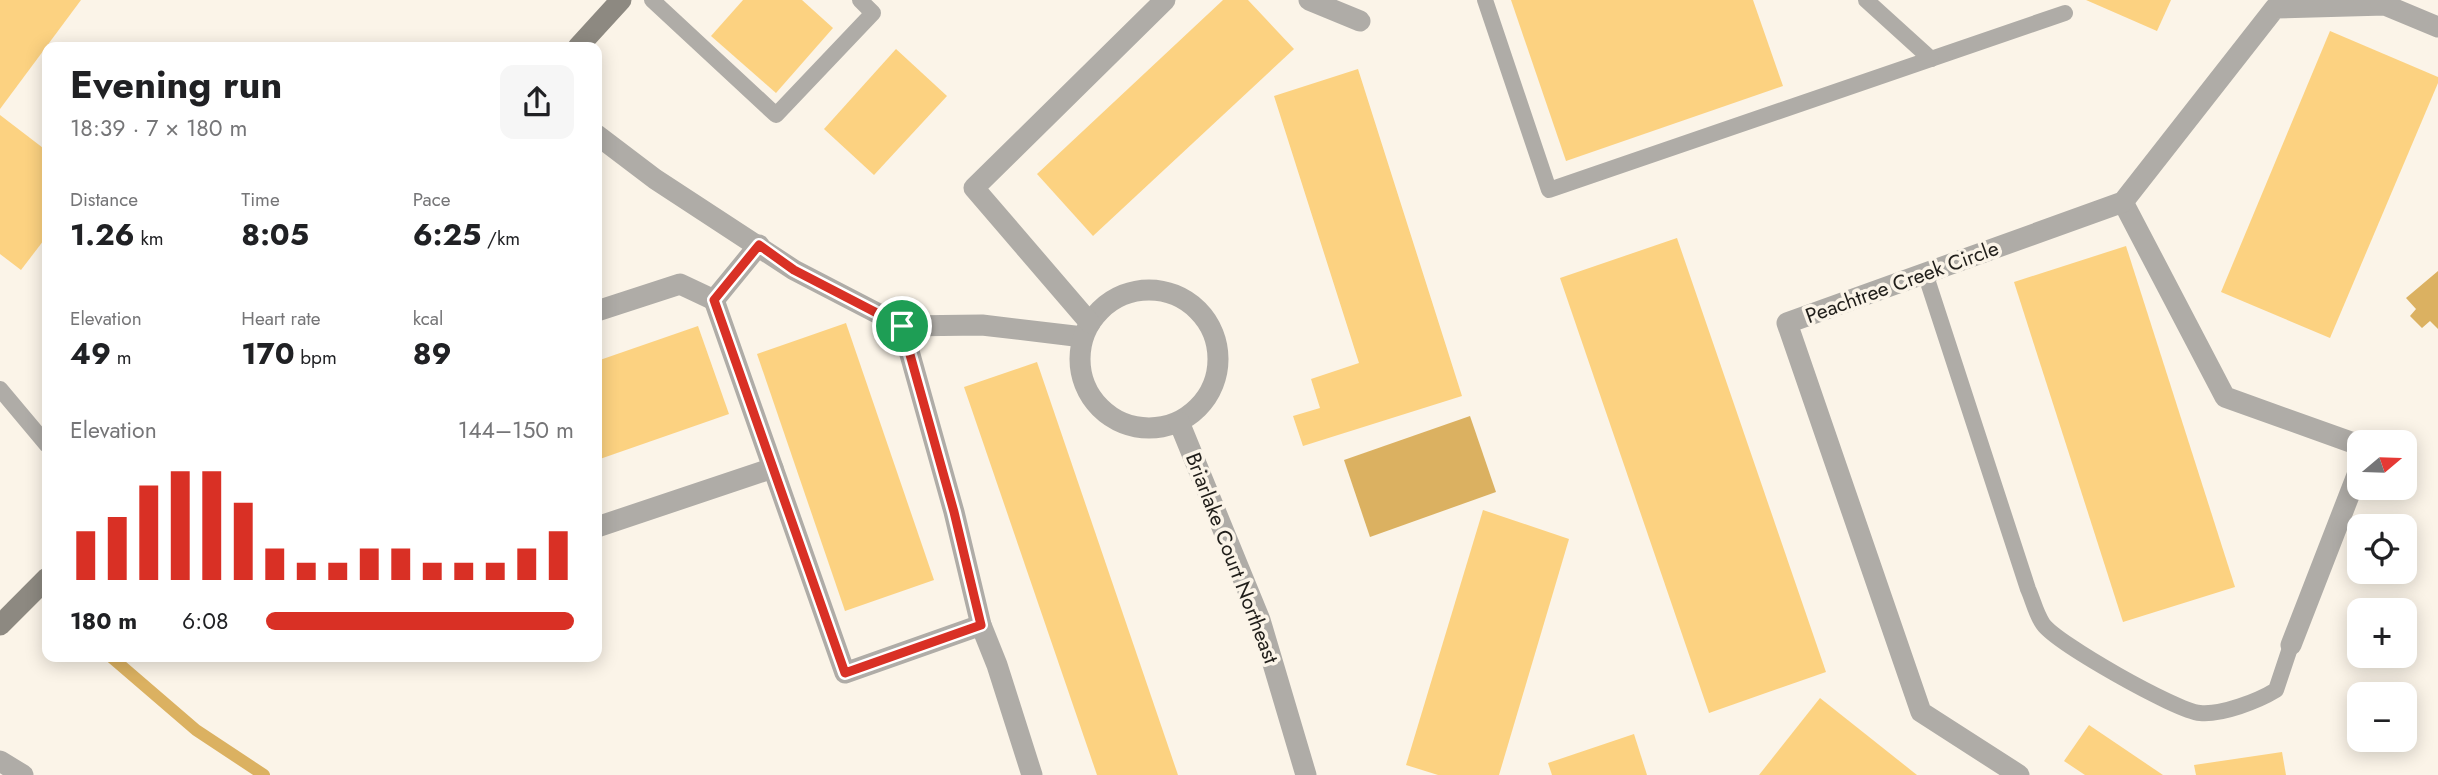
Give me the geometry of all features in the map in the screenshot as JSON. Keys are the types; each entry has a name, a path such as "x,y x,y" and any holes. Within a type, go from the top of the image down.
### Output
{"street":[{"path":"583,42 621,0"},
{"path":"1086,330 974,188 1165,0"},
{"path":"1309,0 1360,21"},
{"path":"2347,442 2225,397 2123,202 2275,8 2385,5 2438,27"},
{"path":"602,139 655,179 794,270 902,326 982,325 1086,330"},
{"name":"Peachtree Creek Circle","path":"2019,775 1921,712 1787,323 2123,202"},
{"path":"714,300 759,245"},
{"path":"602,309 680,284 714,300 845,673 981,625"},
{"path":"1151,289 1173,293 1192,304 1207,321 1217,342 1218,366 1212,389 1198,408 1179,422 1156,428 1133,426 1111,417 1094,401 1083,381 1080,359 1086,330 1109,302 1129,292 1151,289"},
{"path":"902,326 954,512 981,625 997,665 1031,775"},
{"name":"Briarlake Court Northeast","path":"1179,422 1260,620 1306,775"},
{"path":"602,525 773,468"},
{"path":"2291,645 2347,500"},
{"path":"0,625 42,583"},
{"path":"0,761 23,775"}],"lane":[{"path":"652,0 776,115 873,13 860,0"},
{"path":"1485,0 1549,190 2065,13"},
{"path":"1866,0 1931,59"},
{"path":"1925,273 2028,589 2043,624 2064,643 2167,701 2200,713 2254,703 2276,690 2291,645"},
{"path":"0,389 42,439"}],"shaded area":[{"path":"2438,271 2438,329 2430,321 2422,328 2410,316 2416,309 2406,298"},
{"path":"1470,416 1496,492 1370,537 1344,460"}],"building":[{"path":"0,0 81,0 50,42 42,42 42,52 0,109"},
{"path":"743,0 802,0 833,28 776,93 711,36"},
{"path":"1223,0 1248,0 1294,49 1093,236 1037,174"},
{"path":"1511,0 1753,0 1783,86 1566,161"},
{"path":"2086,0 2171,0 2157,31"},
{"path":"2330,31 2438,77 2438,83 2330,338 2221,292"},
{"path":"896,49 947,96 874,175 824,129"},
{"path":"1358,69 1462,396 1303,446 1293,416 1320,408 1311,379 1359,363 1274,96"},
{"path":"0,115 42,147 42,243 21,270 0,254"},
{"path":"1677,238 1826,672 1709,713 1560,278"},
{"path":"2126,246 2235,587 2123,622 2014,282"},
{"path":"846,323 934,580 845,611 757,354"},
{"path":"698,326 729,414 602,458 602,359"},
{"path":"1037,362 1178,775 1097,775 964,387"},
{"path":"1483,510 1569,539 1499,775 1438,775 1406,765"},
{"path":"1820,698 1917,775 1759,775"},
{"path":"2089,725 2163,775 2085,775 2064,761"},
{"path":"1634,734 1647,775 1552,775 1548,763"},
{"path":"2282,752 2286,775 2196,775 2194,765"}],"waterway":[{"path":"117,662 196,730 264,775"}],"route":[{"path":"759,245 794,270 902,326 954,512 981,625 845,673 714,300 759,245"}]}
